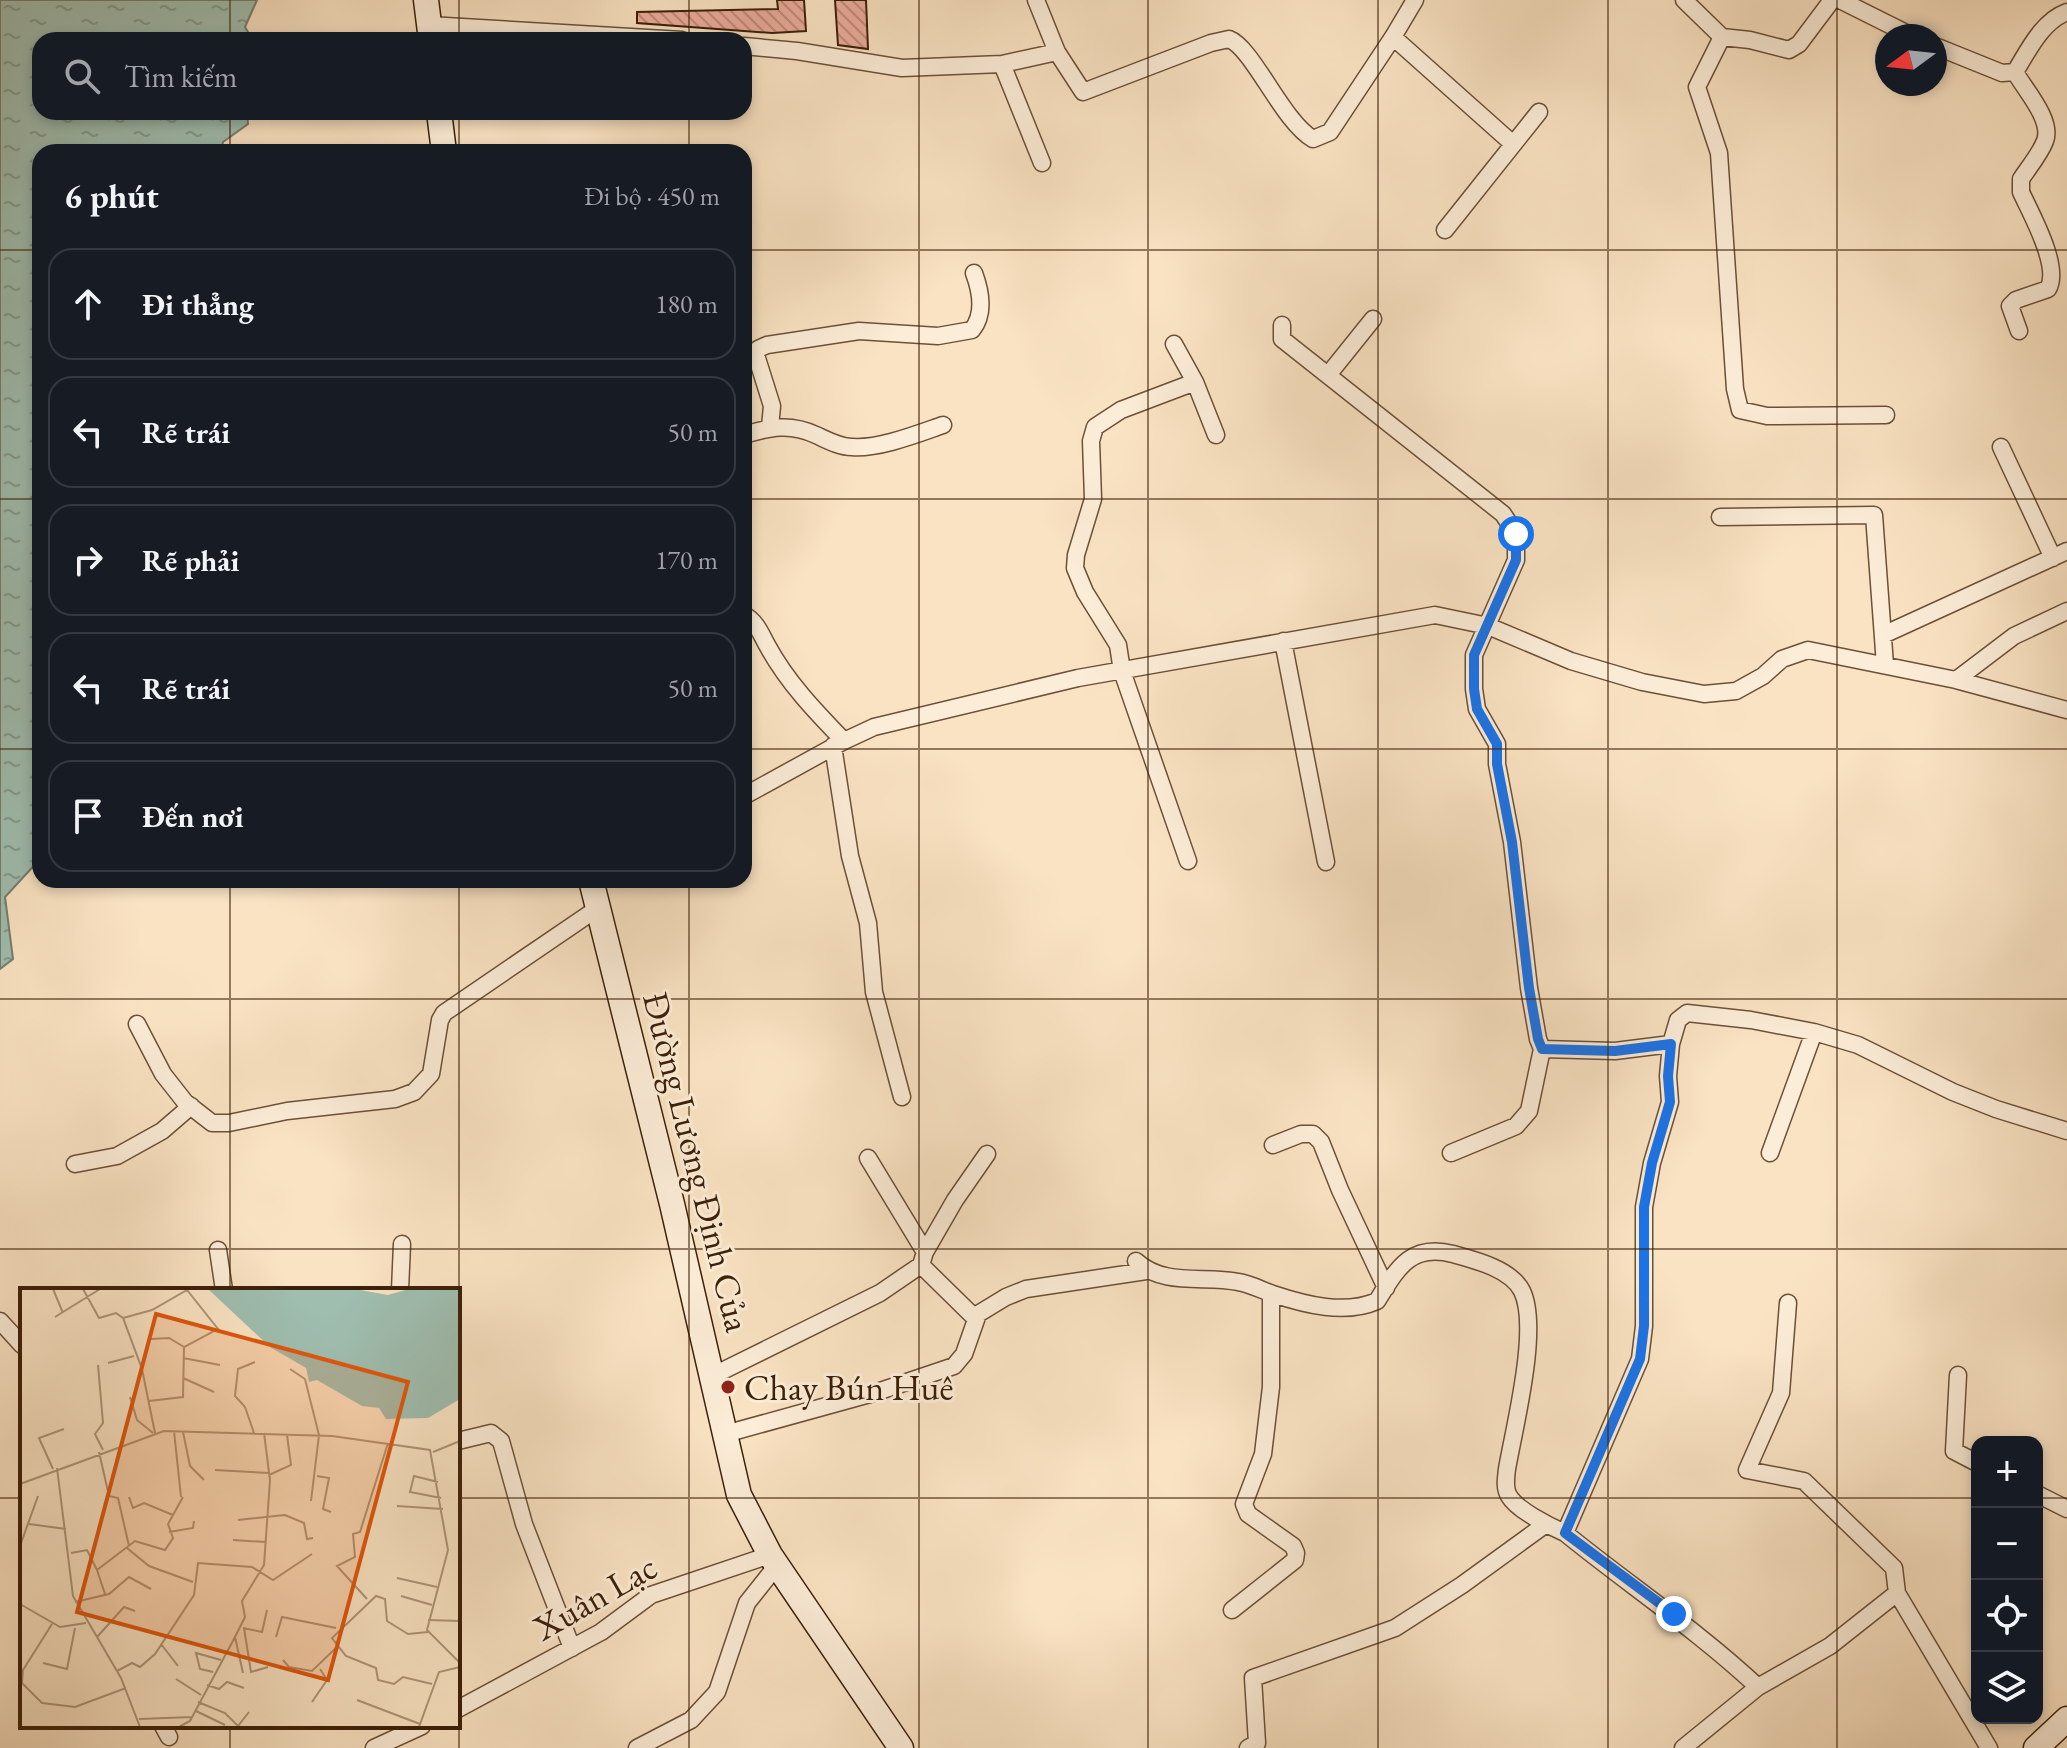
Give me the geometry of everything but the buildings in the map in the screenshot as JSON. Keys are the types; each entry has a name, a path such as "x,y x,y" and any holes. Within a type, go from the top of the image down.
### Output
{"street":[{"path":"426,0 430,32"},
{"path":"1036,0 1057,52 1083,92 1229,39 1239,46 1280,104 1313,139 1330,132 1415,0"},
{"path":"1684,0 1722,37 1789,50 1799,44 1832,0"},
{"path":"1840,0 1888,24"},
{"path":"2015,72 2045,27 2054,17 2067,12"},
{"path":"1393,37 1513,144"},
{"path":"1722,37 1697,87 1719,153 1735,389 1740,410 1767,416 1886,415"},
{"path":"752,47 902,68 1002,64 1057,52"},
{"path":"1947,51 2002,73 2015,72"},
{"path":"1002,64 1042,163"},
{"path":"2015,72 2043,118 2046,129 2044,143 2021,179 2020,186 2053,276 2048,289 2016,300 2010,306 2019,331"},
{"path":"1445,230 1539,112"},
{"path":"440,120 443,144"},
{"path":"770,427 772,406 756,355 758,349 859,331 938,336 972,330 979,321 981,302 974,273"},
{"path":"1328,375 1373,319"},
{"path":"1282,325 1282,339 1503,514 1516,534 1516,560 1474,655 1474,689 1477,709 1497,744 1497,764 1512,842 1529,988 1542,1049 1525,1119 1516,1126 1451,1153"},
{"path":"1174,344 1195,382 1216,435"},
{"path":"1188,861 1122,671 1118,645 1085,592 1075,568 1093,499 1091,441 1095,427 1121,410 1195,382"},
{"path":"752,433 770,427 795,427 852,447 907,437 943,425"},
{"path":"1883,635 2060,554 2001,447"},
{"path":"1720,517 1874,515 1885,665"},
{"path":"1956,680 2014,636 2067,611"},
{"path":"752,792 874,727 1078,678 1435,615 1488,626 1571,661 1642,682 1704,694 1736,691 1763,676 1782,659 1808,650 1956,680 2067,710"},
{"path":"752,620 791,682 838,744 853,872 868,923 874,992 902,1097"},
{"path":"1283,641 1326,862"},
{"name":"Đường Lương Định Của","path":"593,888 672,1204 739,1495 774,1559 901,1748"},
{"path":"137,1024 163,1074 191,1106 212,1123 395,1099 414,1092 431,1074 440,1020 444,1013 598,908"},
{"path":"1565,1533 1640,1359 1644,1326 1644,1207 1652,1163 1670,1102 1668,1076 1671,1044 1682,1015 1694,1012 1814,1032 1858,1045 1953,1092 2067,1131"},
{"path":"1770,1153 1814,1032"},
{"path":"1542,1049 1615,1051 1671,1044"},
{"path":"75,1164 117,1156 162,1131 191,1106"},
{"path":"1273,1145 1301,1134 1313,1134 1321,1142 1386,1288"},
{"path":"712,1376 880,1293 923,1259 955,1200 987,1154"},
{"path":"868,1158 923,1259 975,1318"},
{"path":"400,1288 402,1244"},
{"path":"218,1250 224,1288"},
{"path":"725,1434 877,1392 954,1366 960,1362 968,1345 975,1318 995,1302 1026,1289 1141,1266 1193,1281 1224,1279 1249,1284 1271,1294 1341,1308 1377,1301 1408,1258 1430,1251 1450,1253 1487,1265 1509,1277 1522,1292 1527,1355 1505,1486 1515,1503 1565,1533 1704,1638 1758,1687"},
{"path":"1232,1610 1295,1560 1293,1546 1248,1514 1244,1504 1263,1454 1271,1387 1271,1294"},
{"path":"1788,1303 1781,1393 1747,1470 1804,1481 1894,1568 1897,1593 1989,1748"},
{"path":"0,1321 20,1343"},
{"path":"1958,1375 1954,1451 1971,1460"},
{"path":"460,1441 491,1433 501,1441 524,1524 572,1648"},
{"path":"2043,1497 2067,1509"},
{"path":"1248,1748 1257,1743 1253,1678 1395,1628 1462,1585 1546,1524"},
{"path":"637,1748 691,1720 717,1692 747,1603 774,1559"},
{"name":"Xuân Lạc","path":"460,1708 601,1632 651,1595 774,1559"},
{"path":"1683,1748 1758,1687 1830,1646 1897,1593"},
{"path":"2036,1748 2067,1719"},
{"path":"374,1748 418,1728"}],"water":[{"path":"0,0 257,0 245,27 248,32 32,32 32,120 248,120 248,124 223,144 32,144 32,868 5,897 13,959 0,969"}],"place":[{"name":"Chay Bún Huê","path":"728,1387"}],"route":[{"path":"1516,534 1516,560 1474,655 1474,689 1477,709 1497,744 1497,764 1512,842 1538,1039 1542,1049 1615,1051 1671,1044 1668,1076 1670,1102 1652,1163 1644,1207 1644,1326 1640,1359 1565,1533 1674,1614"}]}
